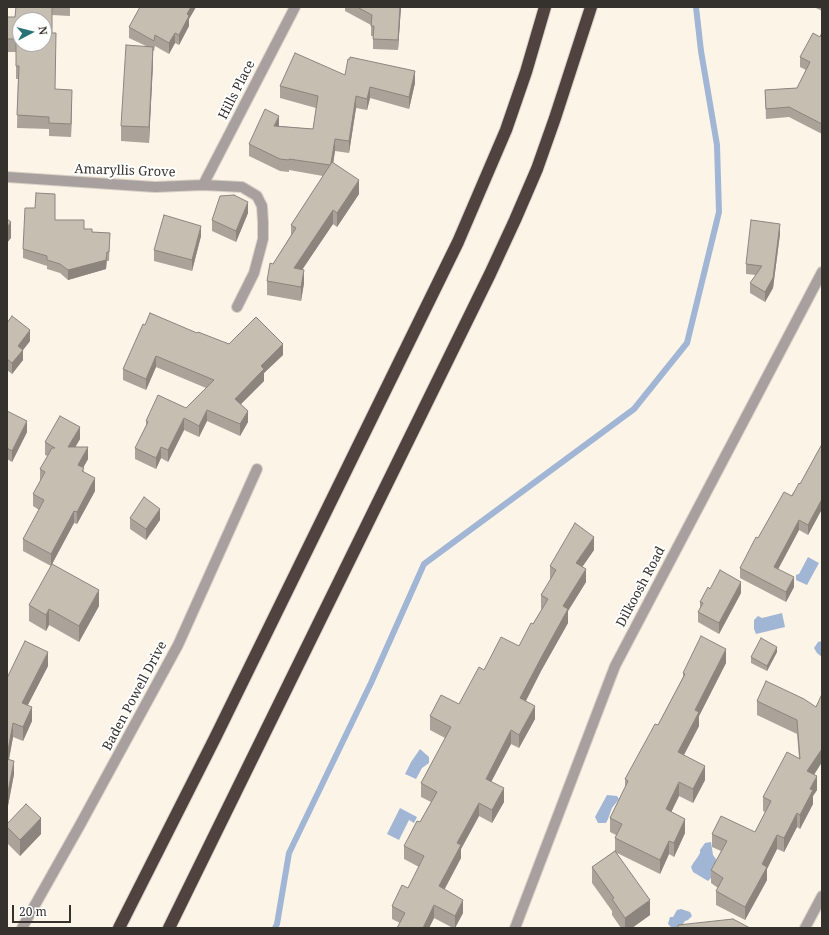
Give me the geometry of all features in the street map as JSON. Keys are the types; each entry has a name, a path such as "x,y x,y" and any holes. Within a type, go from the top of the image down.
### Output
{"highway":[{"path":"119,928 218,731 458,242 506,130 526,72 545,7"},
{"path":"169,928 490,274 515,220 537,168 555,118 590,7"}],"street":[{"name":"Hills Place","path":"203,185 295,7"},
{"name":"Amaryllis Grove","path":"7,177 155,187 203,185 242,187 257,196 262,206 264,222 263,239 254,273 237,307"},
{"name":"Dilkoosh Road","path":"515,928 615,666 822,272"},
{"name":"Baden Powell Drive","path":"22,928 178,645 257,469"},
{"path":"805,928 822,896"}],"water":[{"path":"808,557 819,563 807,585 796,580 796,575 799,574"},
{"path":"782,613 785,627 756,634 754,629 754,620 758,616 762,618"},
{"path":"822,641 822,657 814,648 818,642"},
{"path":"420,749 429,757 429,763 422,768 416,779 405,774"},
{"path":"607,795 617,796 619,799 612,808 606,823 598,823 595,817"},
{"path":"400,808 417,817 414,823 409,820 399,840 387,834"},
{"path":"711,842 713,855 716,859 711,869 712,877 708,881 693,872 691,867 705,843"},
{"path":"681,909 690,912 692,916 685,921 681,927 672,928 668,924 670,917 673,917 677,910"}],"building":[{"path":"16,7 52,7 52,12 16,12"},
{"path":"140,7 191,7 187,14 189,16 179,35 175,33 169,43 155,35 154,41 129,27"},
{"path":"357,7 400,7 398,40 373,39 374,26 371,26 372,15"},
{"path":"7,17 12,17 12,39 7,39"},
{"path":"822,32 822,124 789,107 766,109 765,90 797,88 810,62 800,57 813,33 820,37"},
{"path":"52,33 56,33 55,89 72,90 71,124 49,123 49,117 17,115 19,66 16,66 16,52 52,52"},
{"path":"126,45 153,47 149,127 121,126"},
{"path":"295,53 345,75 348,59 350,59 350,57 415,71 409,97 370,87 367,99 356,96 349,141 335,139 330,165 280,159 249,144 265,109 279,116 274,126 313,129 318,96 280,86"},
{"path":"332,162 359,180 337,213 333,210 294,268 304,270 301,287 267,281 270,263 273,264 296,228 291,225"},
{"path":"36,193 55,194 55,220 84,220 84,229 92,229 92,232 110,233 109,252 107,252 106,260 68,270 60,264 47,260 47,256 23,249 25,208 35,208"},
{"path":"234,195 248,202 236,231 212,220 220,196"},
{"path":"164,215 201,226 192,260 154,250"},
{"path":"7,219 11,222 7,227"},
{"path":"751,220 780,224 773,278 765,292 750,283 762,266 746,264"},
{"path":"150,313 197,333 198,332 229,344 256,317 283,344 261,366 264,369 235,399 248,411 240,424 207,410 199,426 184,418 168,450 161,447 156,458 135,448 148,422 146,421 158,395 186,408 214,380 156,356 146,379 123,369 143,324 145,325"},
{"path":"12,316 30,330 18,346 23,350 12,363 7,359 7,323"},
{"path":"7,411 27,421 12,451 7,448"},
{"path":"60,416 80,427 68,447 88,447 78,465 84,468 82,471 95,478 77,512 74,511 51,554 23,539 44,500 33,494 45,472 40,469 52,448 55,448 45,442"},
{"path":"822,444 822,499 808,525 799,520 774,567 794,577 786,592 740,568 756,537 758,538 784,492 792,496"},
{"path":"144,497 160,509 146,529 130,518"},
{"path":"575,523 594,537 576,563 586,569 563,606 568,609 520,698 535,706 519,735 511,730 486,779 504,788 492,810 479,803 457,843 461,845 439,886 463,900 455,916 434,905 423,928 397,928 405,913 392,906 402,885 408,888 424,856 404,846 417,821 420,822 437,792 421,783 451,727 430,716 441,695 459,704 479,667 484,670 501,637 519,646 531,623 533,624 548,599 541,595 556,570 550,566"},
{"path":"52,564 99,590 79,626 49,609 46,615 29,605"},
{"path":"720,570 741,582 719,623 698,612 703,603 700,602 708,587 710,589"},
{"path":"701,636 726,649 695,710 699,712 678,752 705,766 693,789 679,782 666,809 685,819 674,843 669,841 660,860 615,838 622,824 610,818 628,781 625,779 655,724 658,725 685,674 683,673"},
{"path":"761,638 777,647 767,666 751,657"},
{"path":"25,641 48,652 22,703 32,707 23,727 13,723 7,756 7,678"},
{"path":"766,681 804,699 816,707 822,694 822,749 807,771 817,776 810,789 813,790 800,815 797,813 784,838 777,835 762,864 767,867 745,907 716,891 723,878 711,870 727,841 712,834 721,816 755,832 771,801 763,797 787,752 800,759 797,720 757,701"},
{"path":"7,759 14,761 7,797"},
{"path":"26,804 41,818 20,840 7,827 7,824"},
{"path":"615,851 650,900 625,918 612,899 614,898 592,867"},
{"path":"733,919 750,928 678,928 678,925"}],"waterway":[{"path":"275,928 277,924 289,853 371,683 424,564 634,409 687,343 719,212 717,145 701,51 696,7"}]}
